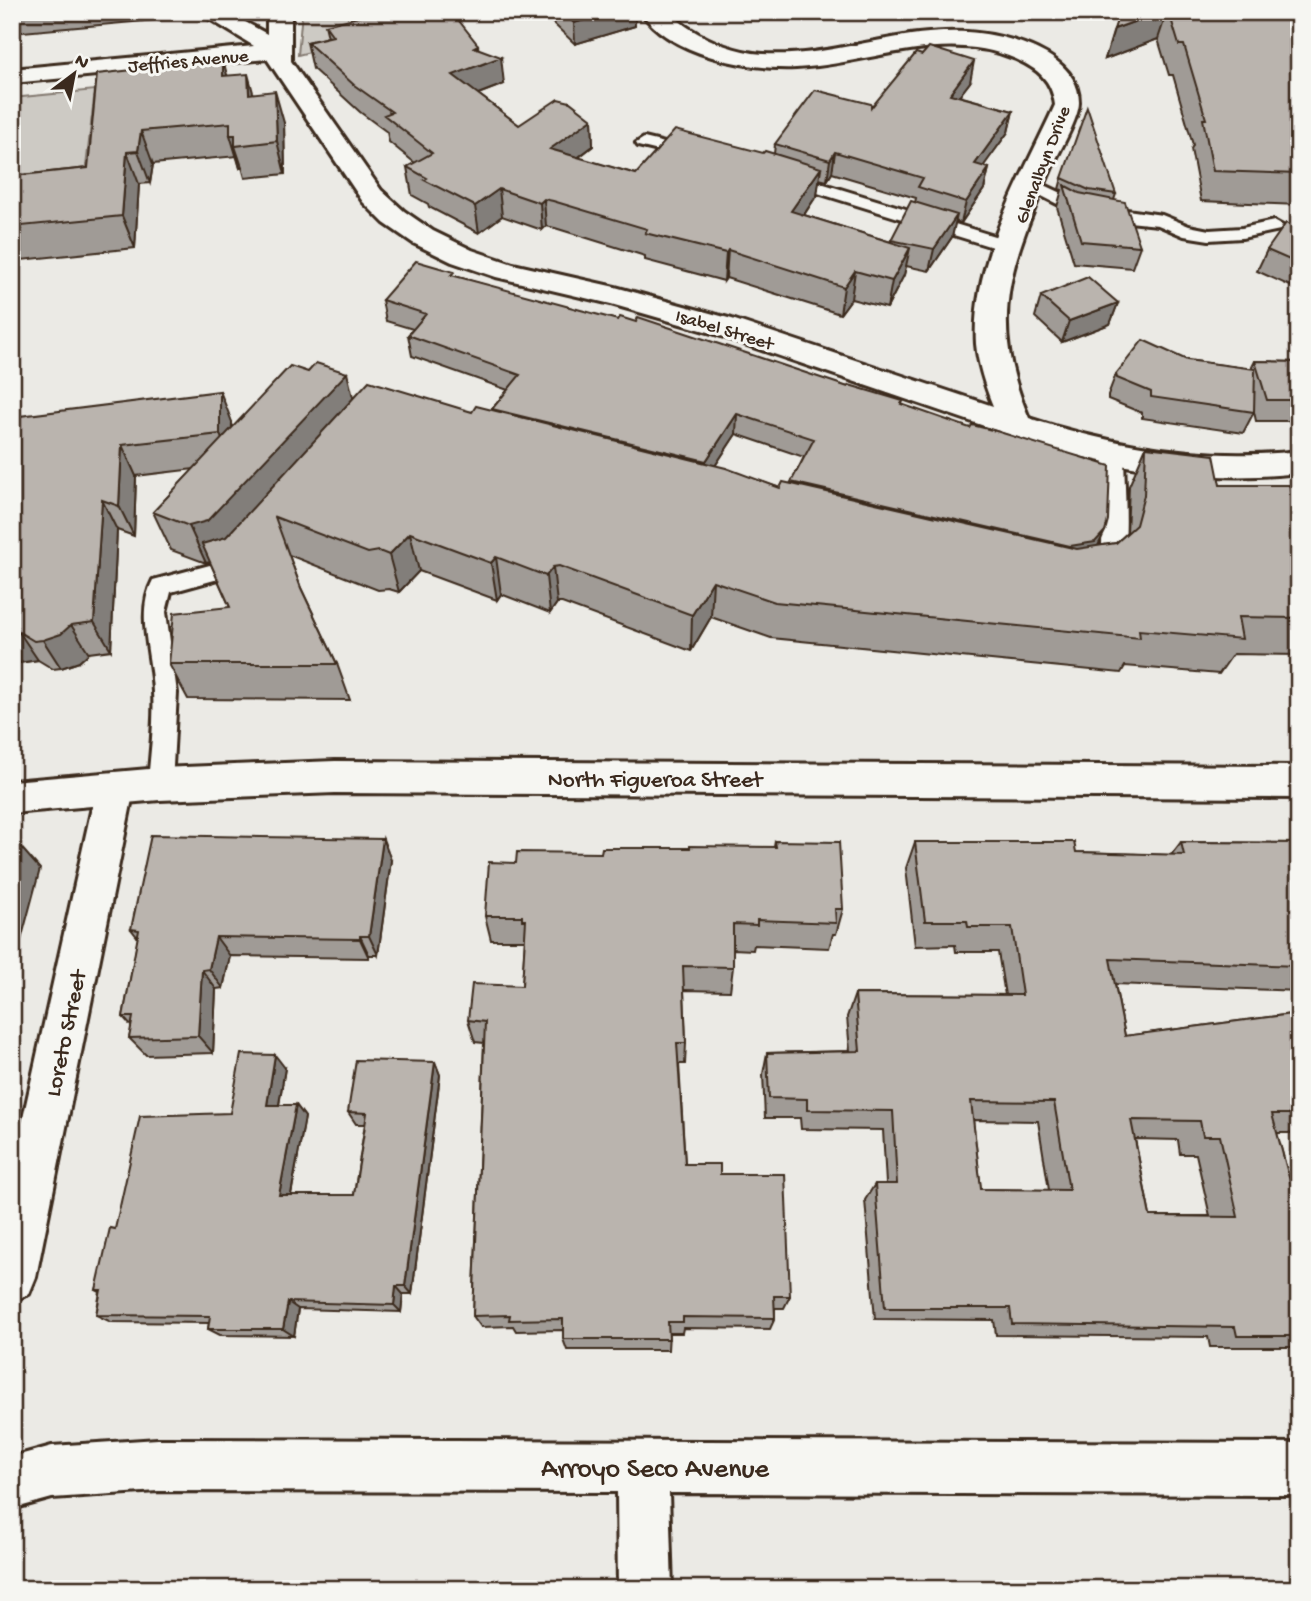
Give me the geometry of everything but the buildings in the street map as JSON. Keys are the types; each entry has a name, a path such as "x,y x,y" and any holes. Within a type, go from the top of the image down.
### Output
{"street":[{"path":"209,12 280,51"},
{"name":"Isabel Street","path":"279,12 279,61 372,196 394,217 423,237 462,256 506,271 615,296 722,326 1016,425 1114,454 1174,464 1228,467 1299,462"},
{"name":"Glenalbyn Drive","path":"652,12 695,42 716,52 763,61 792,61 929,38 954,37 993,42 1041,61 1058,76 1066,92 1067,105 1008,246 991,303 991,343 998,380 1016,425"},
{"path":"984,12 993,42"},
{"name":"Jeffries Avenue","path":"12,76 280,51"},
{"name":"North Figueroa Street","path":"12,797 160,784 334,777 1299,782"},
{"name":"Loreto Street","path":"12,1277 115,789"},
{"name":"Arroyo Seco Avenue","path":"12,1483 52,1472 158,1465 1299,1469"},
{"path":"642,1465 645,1589"}],"lane":[{"path":"643,143 708,157"},
{"path":"772,173 1008,246"},
{"path":"1034,185 1079,208 1100,214 1162,220 1184,231 1209,235 1242,233 1274,226"},
{"path":"1072,575 1101,566 1114,548 1114,454"},
{"path":"160,784 165,693 155,611 161,586 232,567 259,537"}],"shaded area":[{"path":"302,12 470,12 298,55"},
{"path":"95,90 83,192 12,200 12,98"}]}
